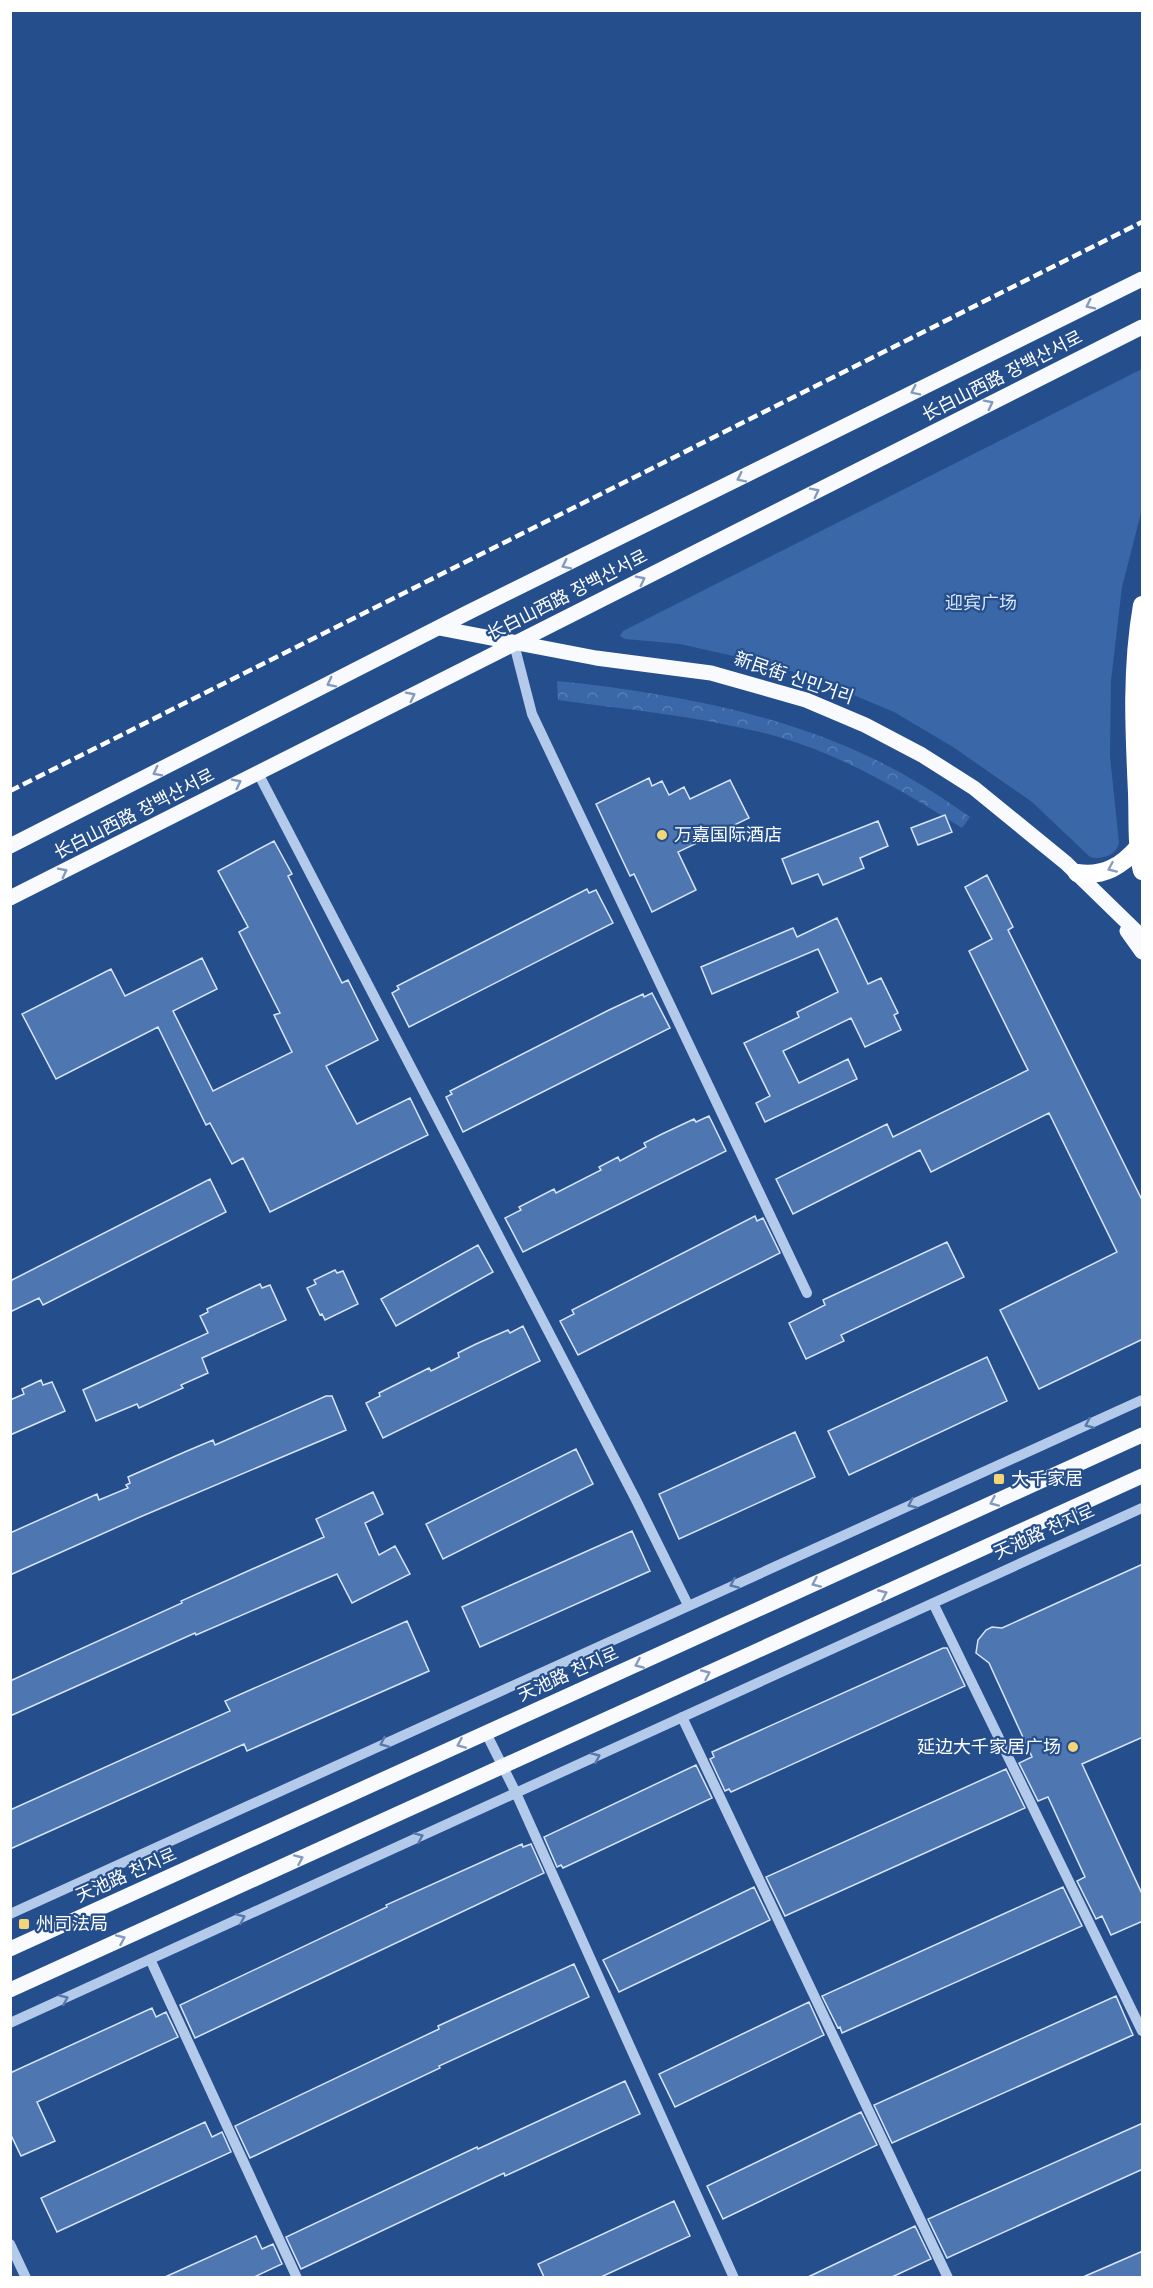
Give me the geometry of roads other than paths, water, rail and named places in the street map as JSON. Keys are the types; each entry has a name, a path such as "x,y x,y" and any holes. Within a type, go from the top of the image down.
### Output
{"highway":[{"path":"1143,605 1134,676 1139,846 1143,871"},
{"path":"1136,776 1143,798"},
{"path":"1077,873 1097,874 1108,871 1127,860 1139,846"}],"main road":[{"name":"长白山西路 장백산서로","path":"10,846 439,628 1143,279"},
{"name":"长白山西路 장백산서로","path":"10,898 1143,327"},
{"name":"新民街 신민거리","path":"439,628 596,658 711,673 806,700 865,725 922,755 974,788 1022,825 1077,873 1143,937"},
{"name":"新民街 신민거리","path":"1112,908 1143,952"},
{"name":"天池路 천지로","path":"10,1949 1143,1435"},
{"name":"天池路 천지로","path":"10,1990 1143,1476"}],"street":[{"path":"514,644 532,714 807,1293"},
{"path":"258,773 635,1498 688,1605"},
{"name":"天池路 천지로","path":"10,1914 1143,1400"},
{"name":"天池路 천지로","path":"10,2023 1143,1508"},
{"path":"933,1603 1143,2031"},
{"path":"682,1717 948,2277"},
{"path":"486,1733 516,1793 734,2277"},
{"path":"150,1959 297,2277"},
{"path":"10,2244 26,2277"}],"railway":[{"path":"10,791 1142,222"}],"place":[{"name":"万嘉国际酒店","path":"662,835"},
{"name":"大千家居","path":"999,1479"},
{"name":"延边大千家居广场","path":"1073,1747"},
{"name":"州司法局","path":"24,1924"}],"park label":[{"name":"迎宾广场","path":"981,603"}]}
